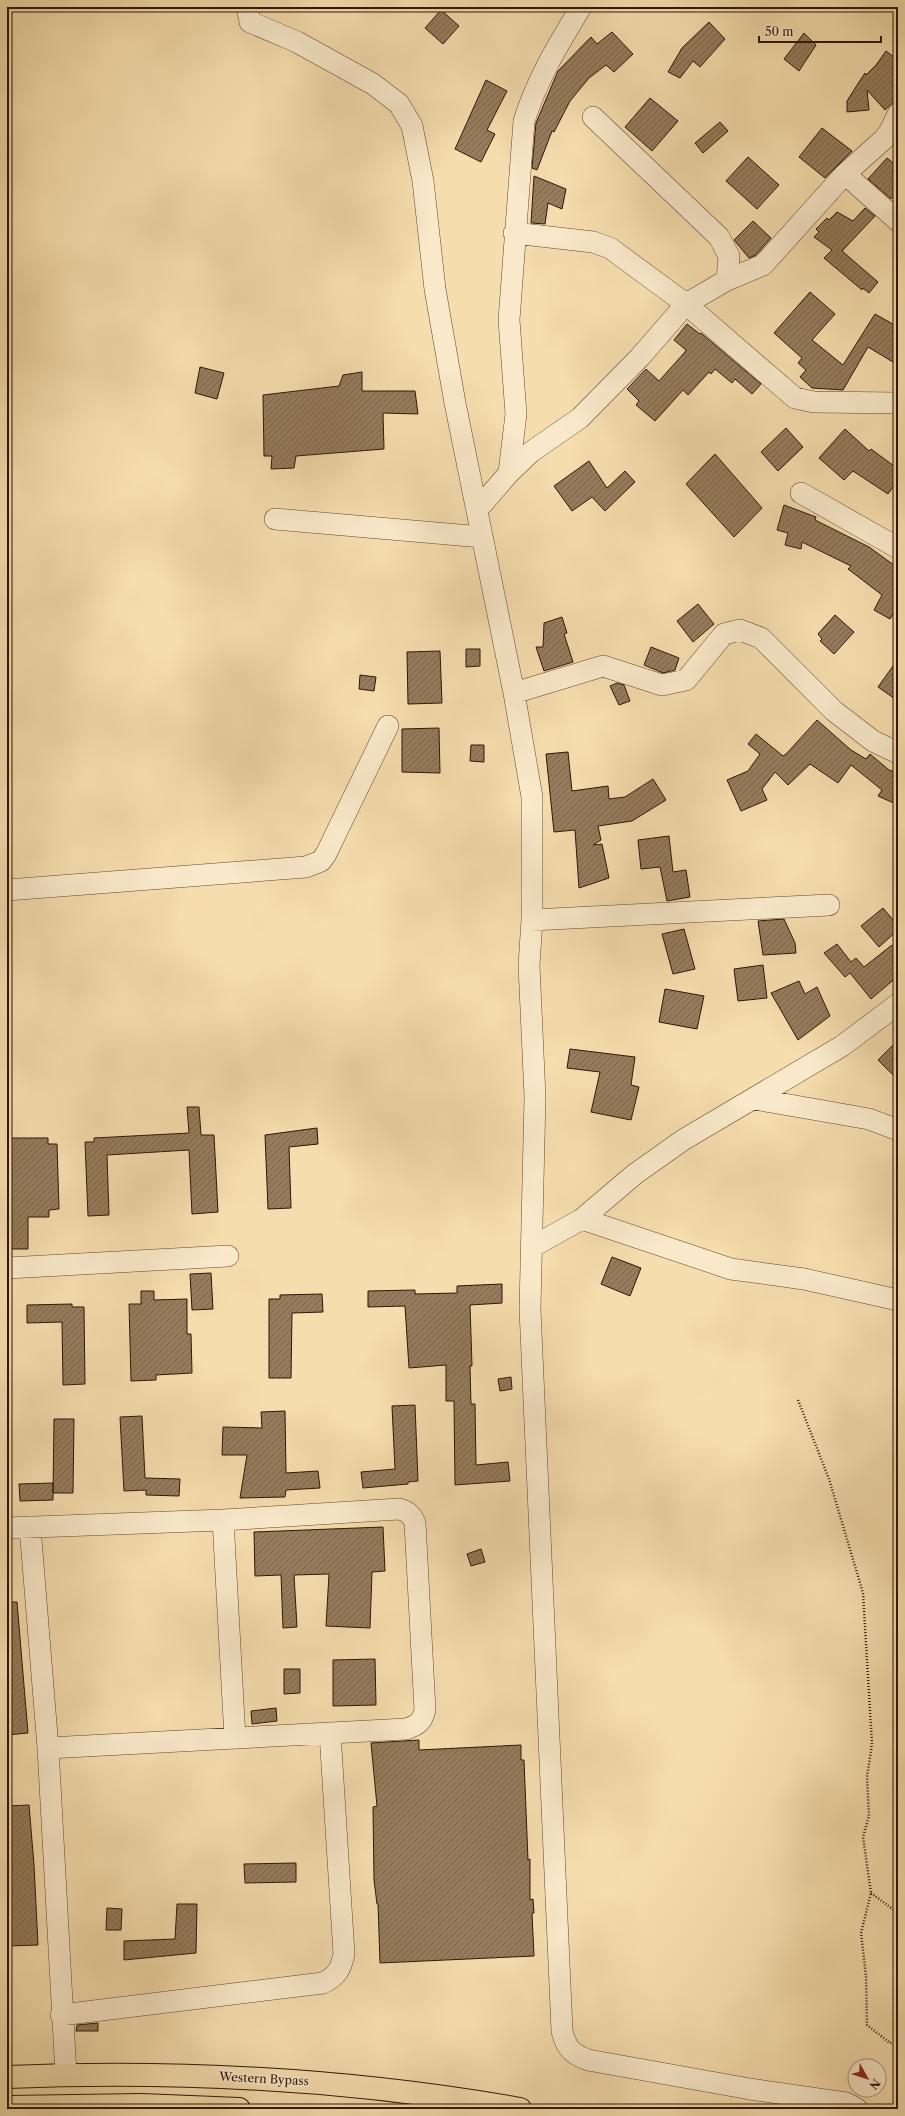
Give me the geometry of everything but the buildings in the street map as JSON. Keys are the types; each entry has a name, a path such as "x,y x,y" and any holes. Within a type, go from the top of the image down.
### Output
{"main road":[{"name":"Western Bypass","path":"7,2077 66,2074 142,2074 271,2078 380,2088 520,2109"},
{"path":"7,2107 61,2108 141,2105 239,2109"}],"street":[{"path":"247,7 250,22 297,42 378,88 399,104 412,126 423,181 435,289 455,403 514,693 532,796 532,920 529,965 534,1097 530,1309 561,2015 565,2044 578,2056 588,2060 750,2089 846,2103 857,2109"},
{"path":"509,473 516,414 510,320 514,233 524,121 544,69 582,7"},
{"path":"477,510 509,473 531,452 580,418 640,357 686,304 727,280 763,265 845,174 884,139 890,131 898,114"},
{"path":"593,117 719,237 729,256 727,280"},
{"path":"845,174 898,221"},
{"path":"514,233 602,244 686,304 795,398 814,402 898,403"},
{"path":"802,493 898,548"},
{"path":"275,519 482,537"},
{"path":"514,693 603,666 662,685 686,680 724,634 740,630 761,638 834,711 873,741 898,753"},
{"path":"7,890 306,868 314,865 326,854 388,726"},
{"path":"532,920 829,905"},
{"path":"532,1247 582,1219 636,1174 683,1140 755,1099 842,1046 898,1004"},
{"path":"755,1099 869,1119 898,1130"},
{"path":"582,1219 731,1269 804,1279 898,1300"},
{"path":"7,1268 228,1256"},
{"path":"7,1528 223,1520 399,1508 407,1511 412,1516 416,1531 425,1710 422,1719 416,1726 406,1729 48,1748"},
{"path":"223,1520 235,1738"},
{"path":"30,1527 48,1748 61,2015 66,2074"},
{"path":"61,2015 324,1984 334,1977 341,1967 344,1954 330,1733"}],"path":[{"path":"798,1400 829,1479 863,1593 872,1744 867,1777 869,1816 863,1837 872,1893 861,1934 866,1976 867,2025 890,2043 898,2042"},
{"path":"872,1893 898,1913"}]}
